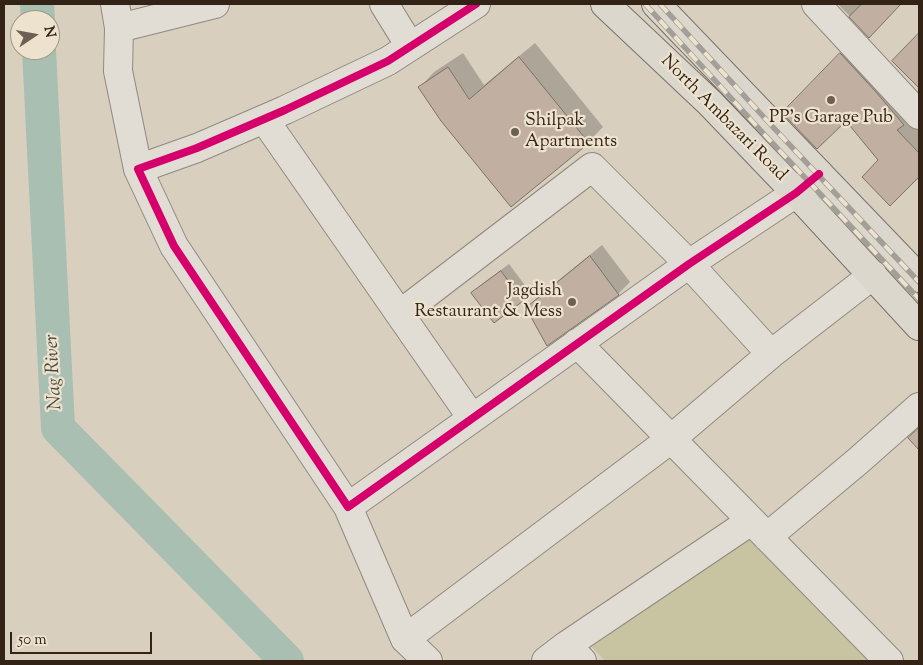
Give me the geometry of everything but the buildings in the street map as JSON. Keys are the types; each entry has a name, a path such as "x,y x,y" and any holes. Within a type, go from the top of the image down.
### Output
{"main road":[{"name":"North Ambazari Road","path":"605,4 710,103 919,326"},
{"name":"North Ambazari Road","path":"656,4 919,278"}],"street":[{"path":"215,4 117,16 118,71 138,169 174,246 348,506 405,639 428,661"},
{"path":"384,4 410,46"},
{"path":"138,169 197,148 388,61 476,4"},
{"path":"816,4 919,114"},
{"path":"264,118 472,418"},
{"path":"400,314 592,167 689,264 771,354"},
{"path":"348,506 689,264 796,193 819,174"},
{"path":"405,639 671,439 771,354 872,275"},
{"path":"577,343 889,661"},
{"path":"565,656 759,529 858,461 919,406"}],"shaded area":[{"path":"751,536 872,661 605,661 592,647"}],"waterway":[{"name":"Nag River","path":"37,4 37,10"},
{"name":"Nag River","path":"40,60 58,428 287,661"}],"railway":[{"path":"645,4 919,299"},
{"path":"660,4 919,282"}],"cycle path":[{"path":"476,4 388,61 285,110 197,148 138,169 174,246 348,507 689,264 796,193 819,174"}],"place":[{"name":"PP's Garage Pub","path":"831,100"},
{"name":"Shilpak Apartments","path":"515,132"},
{"name":"Jagdish Restaurant & Mess","path":"572,302"}]}
